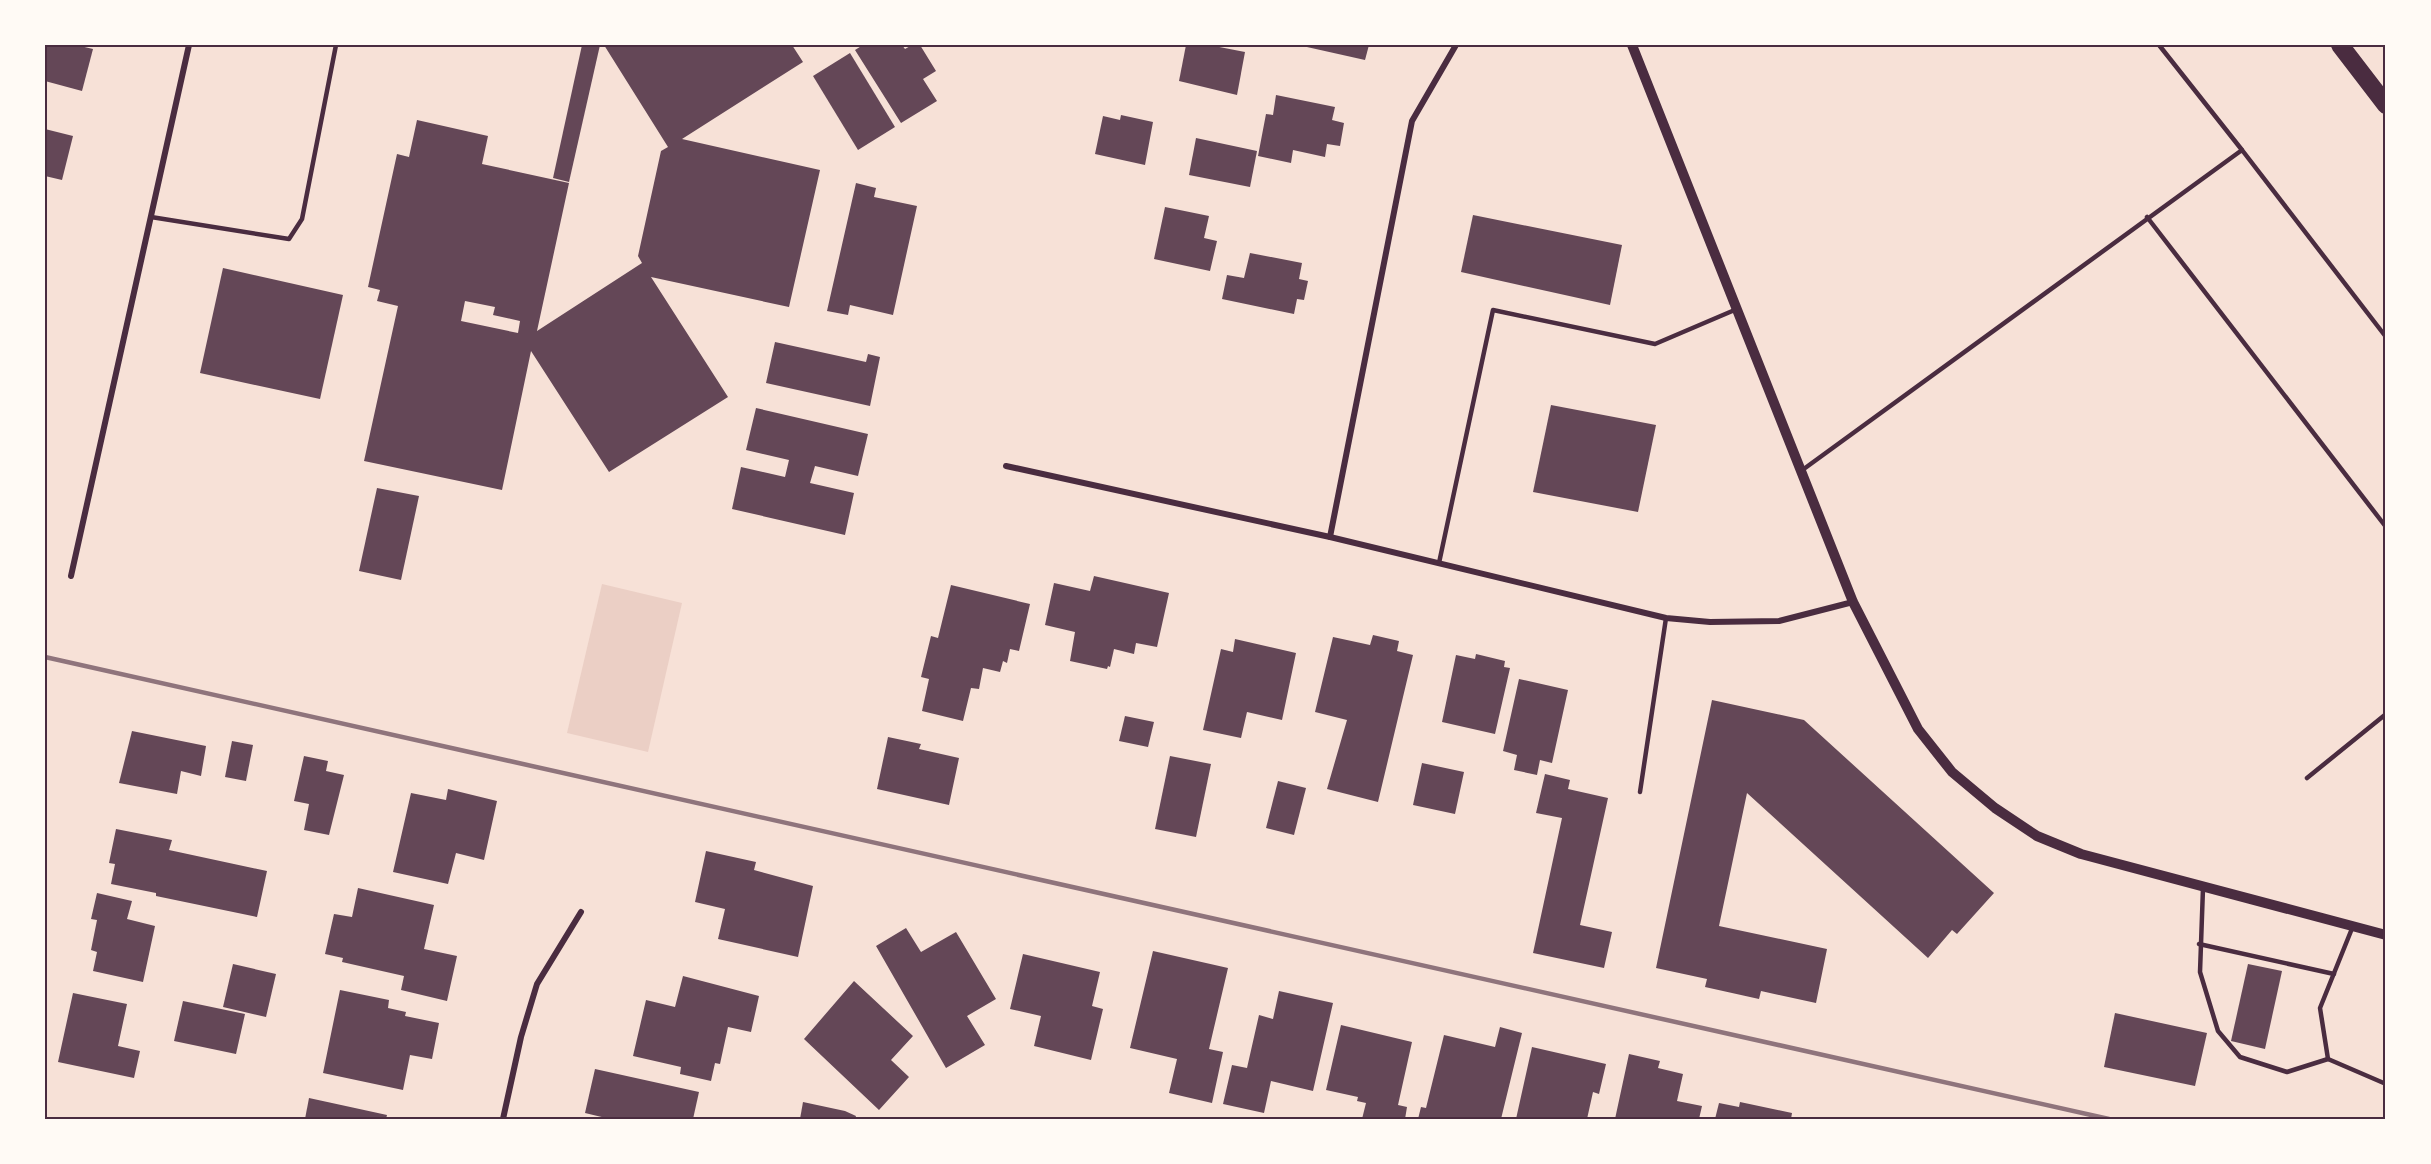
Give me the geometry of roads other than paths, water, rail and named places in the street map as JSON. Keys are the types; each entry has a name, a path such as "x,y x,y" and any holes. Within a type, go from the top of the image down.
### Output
{"highway":[{"path":"2340,45 2386,105"}],"street":[{"path":"71,576 189,45"},
{"path":"1330,537 1412,121 1456,45"},
{"path":"1632,45 1853,602 1918,729 1953,772 1995,808 2037,836 2081,854 2386,935"},
{"path":"1006,466 1330,537 1666,618 1710,622 1779,621 1853,602"},
{"path":"503,1119 521,1037 537,984 581,912"}],"lane":[{"path":"151,217 290,239 302,219 336,45"},
{"path":"2159,45 2386,337"},
{"path":"1801,471 2242,150"},
{"path":"2147,217 2386,527"},
{"path":"1439,563 1493,310 1655,344 1737,309"},
{"path":"1640,792 1666,618"},
{"path":"2307,778 2386,714"},
{"path":"2203,888 2199,944 2200,972 2218,1031 2240,1057 2287,1072 2328,1059 2386,1084"},
{"path":"2328,1059 2320,1008 2353,926"},
{"path":"2199,944 2334,974"}],"railway":[{"path":"45,657 2109,1119"}]}
